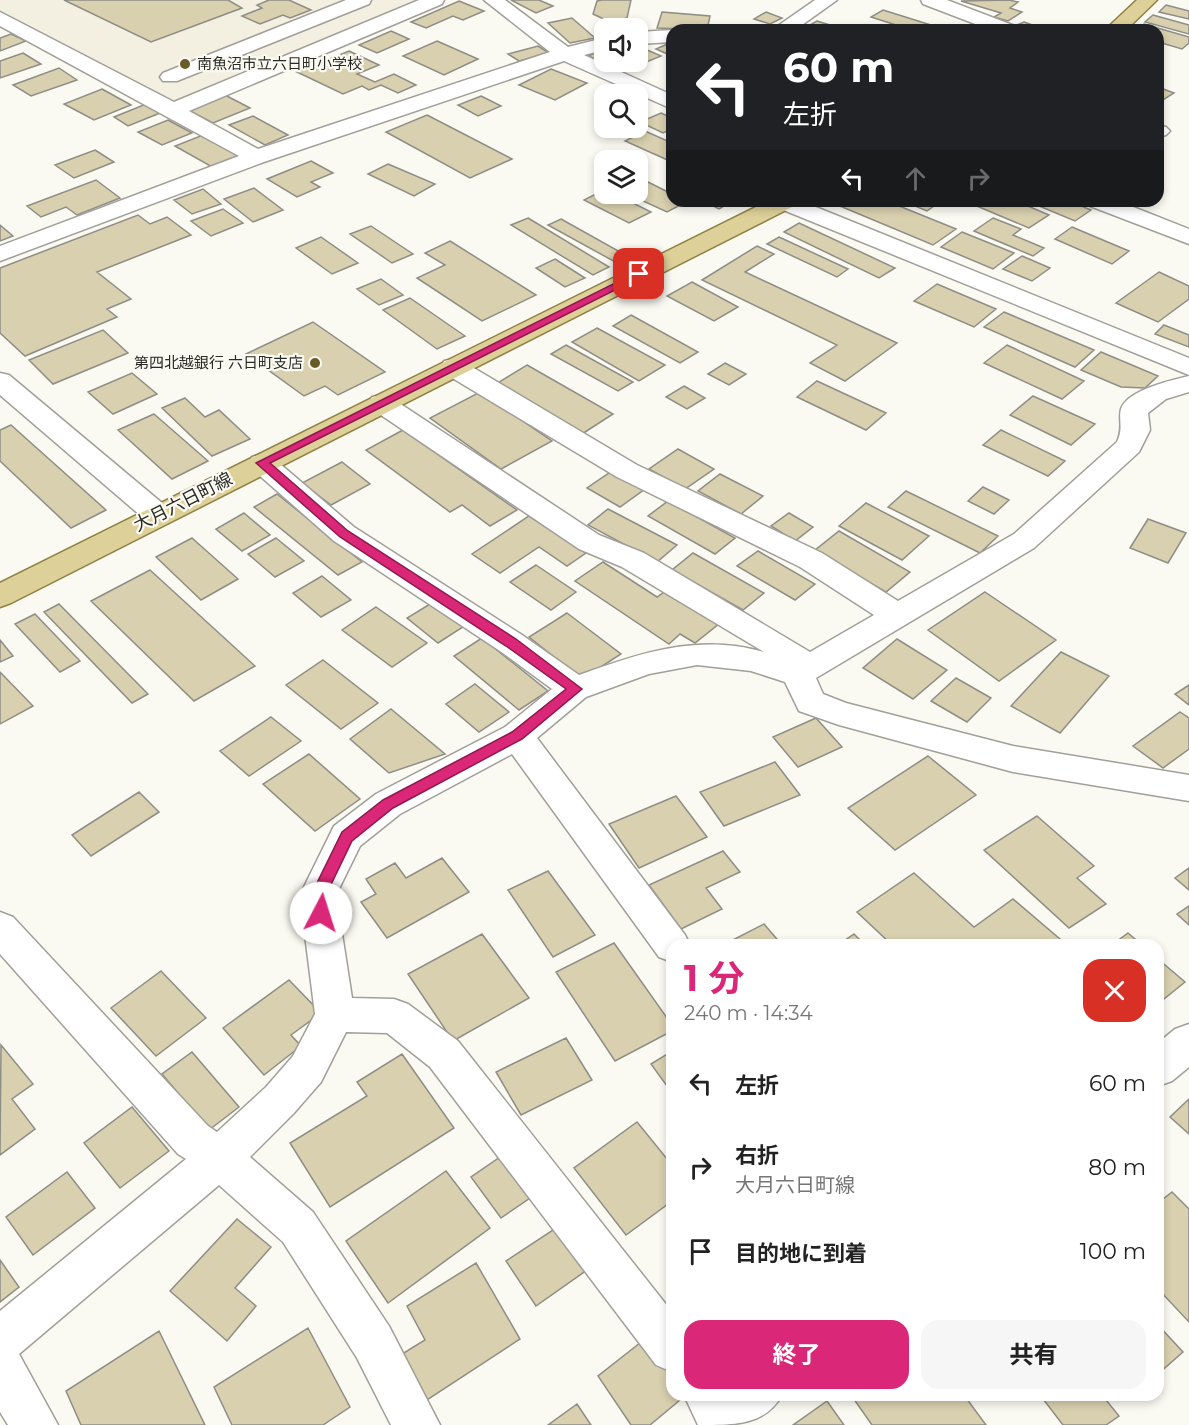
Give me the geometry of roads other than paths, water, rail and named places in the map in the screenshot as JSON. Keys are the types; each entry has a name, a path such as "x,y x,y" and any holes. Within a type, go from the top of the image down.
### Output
{"main road":[{"path":"1122,24 1148,0"},
{"name":"大月六日町線","path":"0,596 773,207"}],"street":[{"path":"170,77 362,0"},
{"path":"173,110 435,0"},
{"path":"493,0 565,54 666,101"},
{"path":"791,24 828,0"},
{"path":"930,0 992,24"},
{"path":"0,18 256,157"},
{"path":"648,37 666,36"},
{"path":"0,254 256,157 565,54 594,47"},
{"path":"800,207 1189,367"},
{"path":"1113,207 1189,237"},
{"path":"453,367 627,471 811,560 897,615"},
{"path":"0,381 158,515"},
{"path":"0,1340 219,1158 280,1100 307,1069 335,1015 318,895 347,837 388,804 517,736 575,689 645,663 697,654 752,660 803,671 1024,541 1129,446 1136,430 1134,410 1157,393 1189,384"},
{"path":"381,403 589,542 633,560 790,653 803,671 811,702 839,712 1013,759 1189,788"},
{"path":"262,463 344,534 511,643 575,689"},
{"path":"517,736 667,939"},
{"path":"0,928 193,1140 219,1158 298,1227 373,1342 416,1425"},
{"path":"335,1015 394,1016 444,1054 666,1341"},
{"path":"1164,1063 1189,1042"},
{"path":"0,1367 34,1425"}],"place":[{"name":"南魚沼市立六日町小学校","path":"185,64"},
{"name":"第四北越銀行 六日町支店","path":"315,363"}]}
